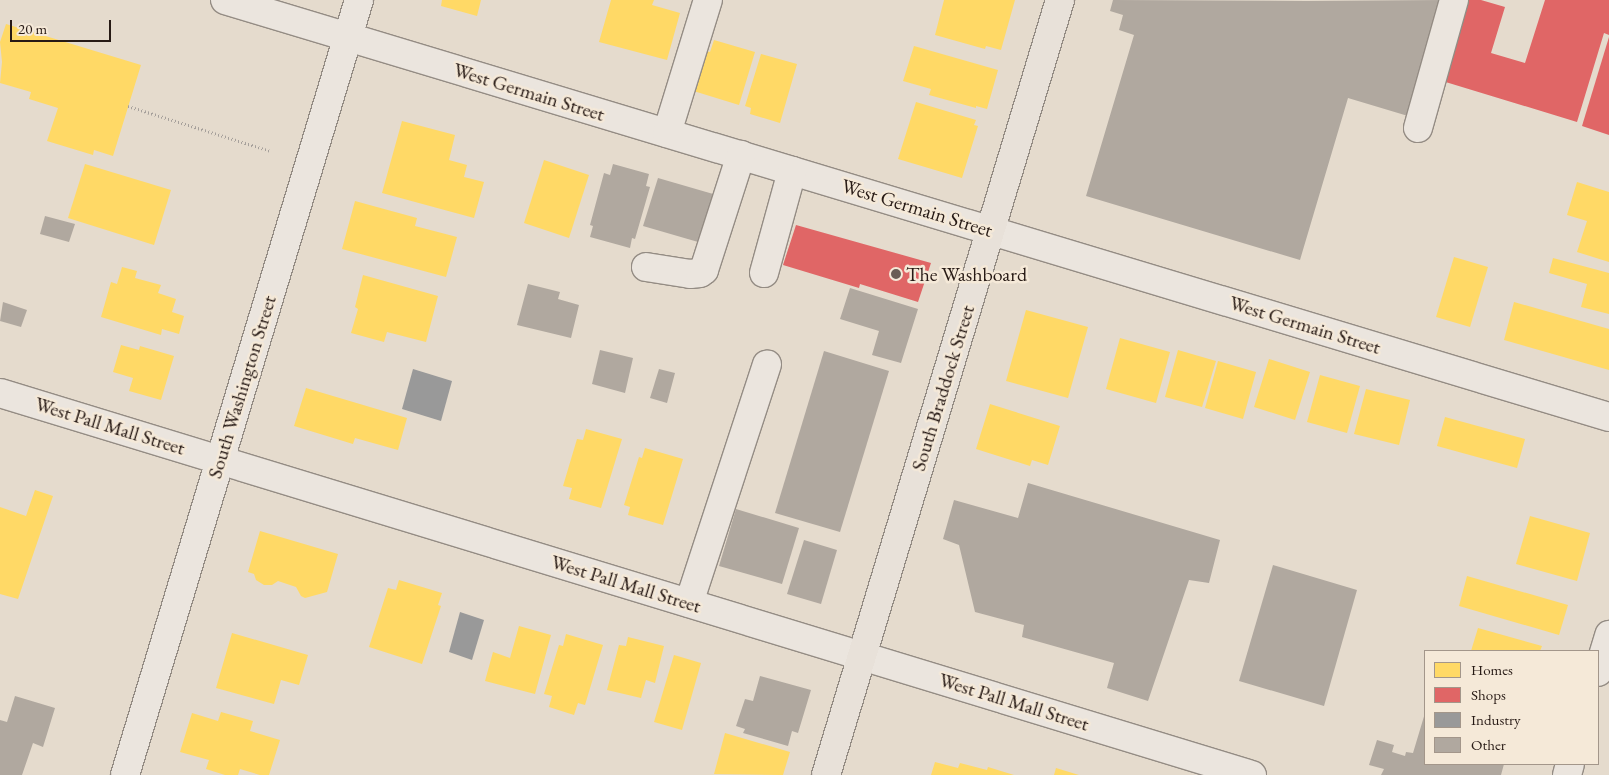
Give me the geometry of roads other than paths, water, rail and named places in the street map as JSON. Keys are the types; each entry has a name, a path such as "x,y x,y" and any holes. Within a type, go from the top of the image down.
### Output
{"main road":[{"name":"South Braddock Street","path":"826,775 1060,0"}],"street":[{"name":"West Germain Street","path":"225,0 1609,417"},
{"name":"South Washington Street","path":"125,775 359,0"},
{"path":"667,133 708,0"},
{"path":"1418,128 1454,0"},
{"path":"646,267 690,274 700,273 704,270 741,155"},
{"path":"764,273 792,171"},
{"path":"689,603 767,364"},
{"name":"West Pall Mall Street","path":"0,392 1252,775"},
{"path":"1599,669 1609,635"}],"place":[{"name":"The Washboard","path":"896,274"}]}
